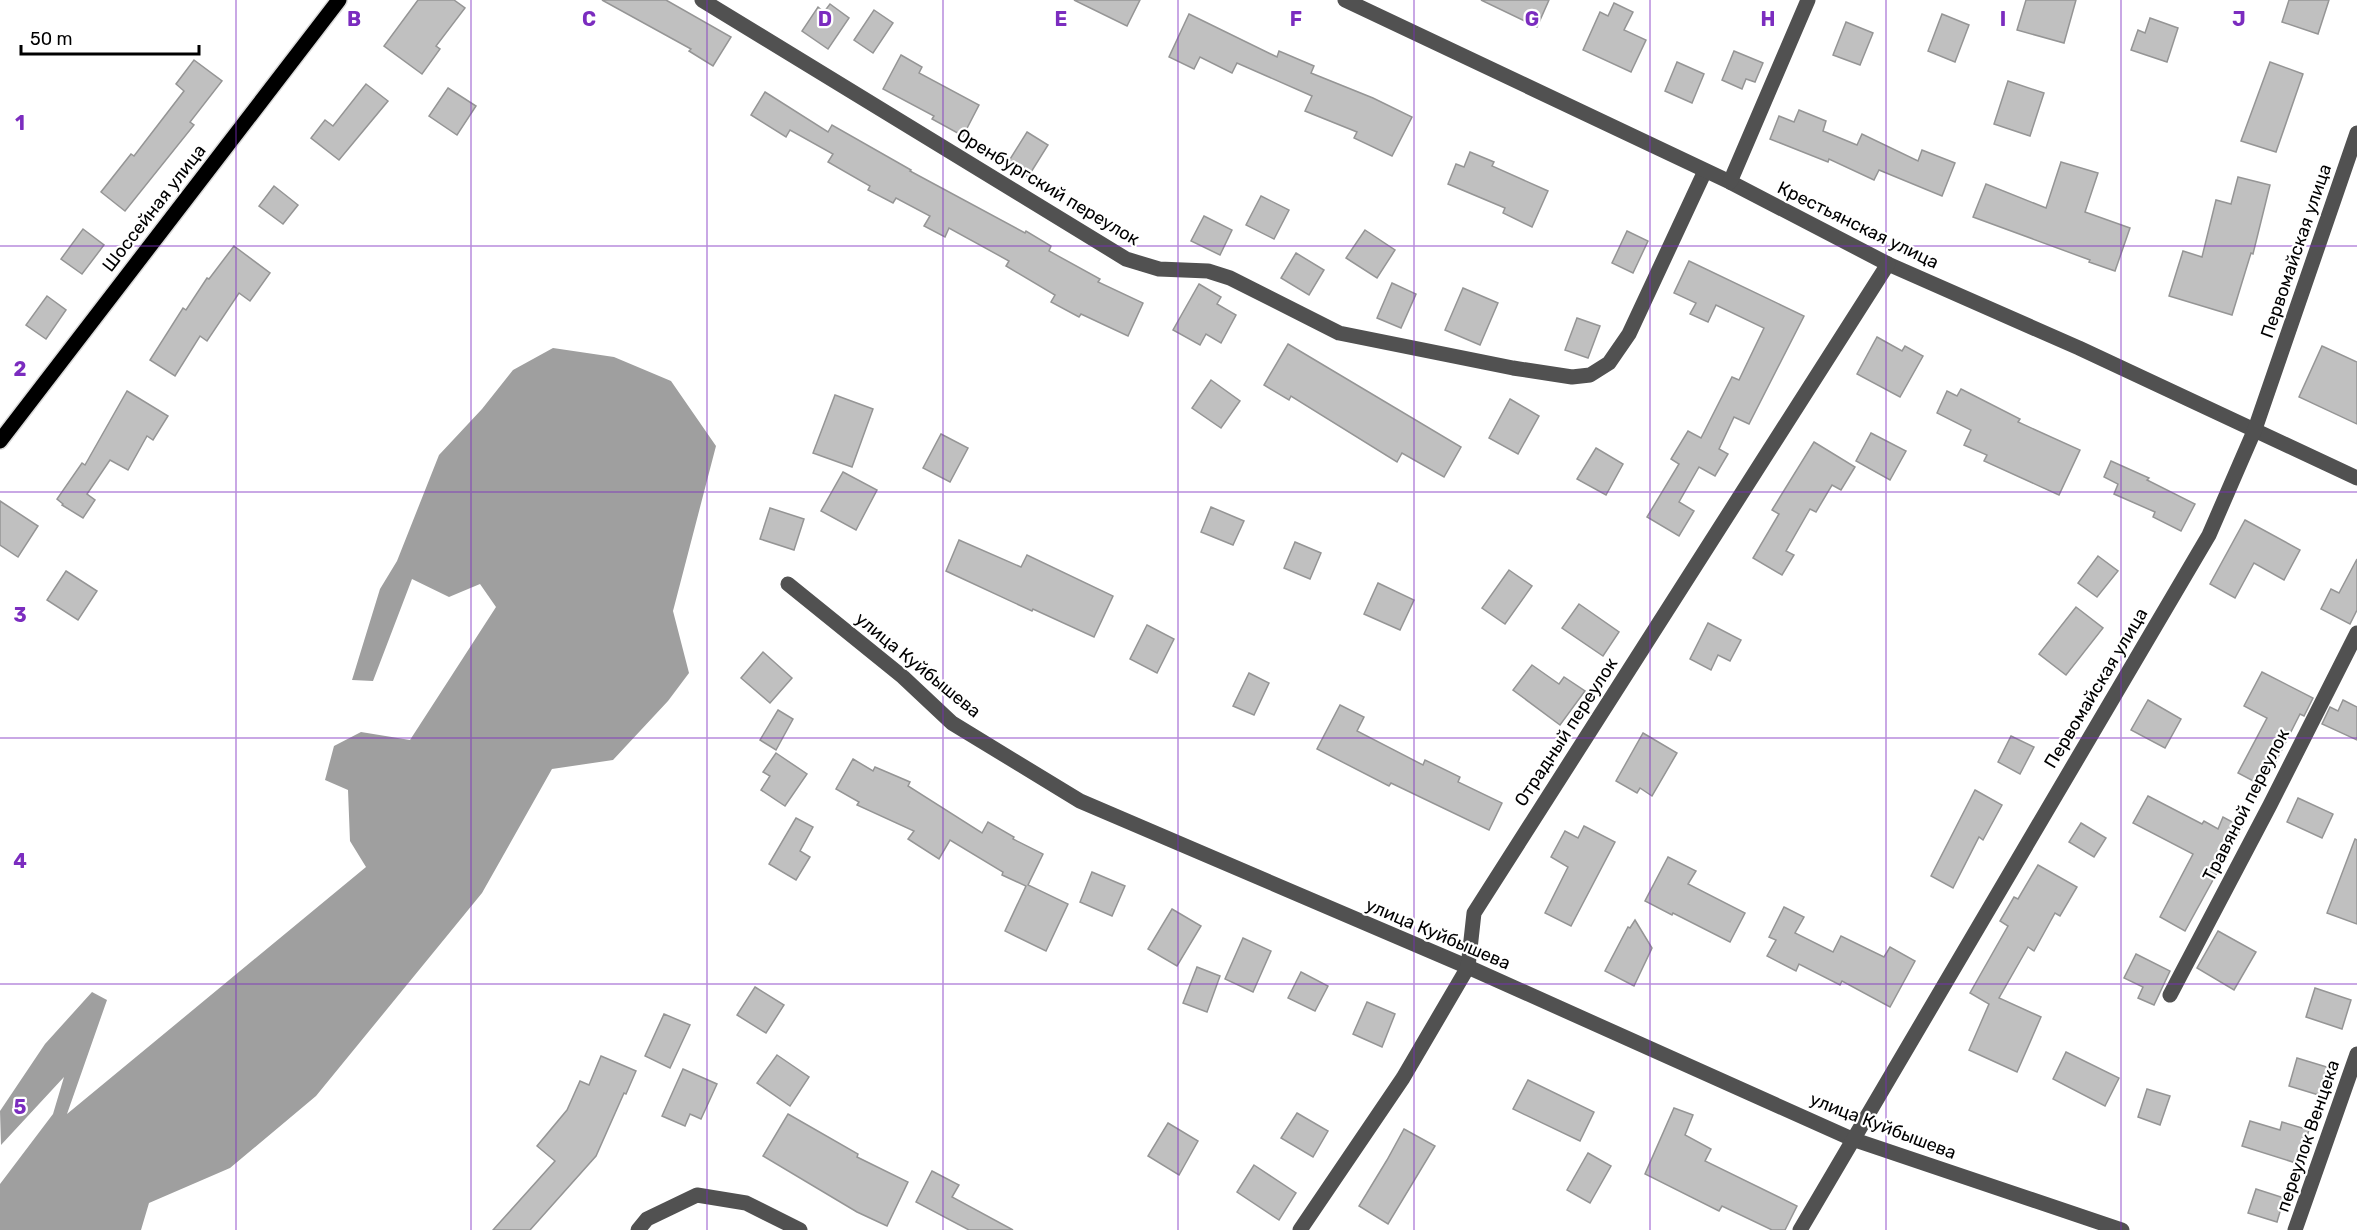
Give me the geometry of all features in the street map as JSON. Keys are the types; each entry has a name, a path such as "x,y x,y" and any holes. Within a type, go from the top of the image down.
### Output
{"main road":[{"name":"Шоссейная улица","path":"0,441 339,0"}],"street":[{"name":"Оренбургский переулок","path":"702,0 1126,259 1159,269 1208,271 1230,278 1339,333 1513,368 1572,377 1590,375 1609,363 1629,334 1705,171"},
{"name":"Крестьянская улица","path":"1345,0 1367,5 1730,182 1888,264 2256,429 2357,478"},
{"path":"1730,182 1808,0"},
{"name":"Первомайская улица","path":"1800,1230 2209,535 2256,429 2357,133"},
{"name":"Отрадный переулок","path":"1300,1230 1403,1078 1468,967 1474,913 1888,264"},
{"name":"улица Куйбышева","path":"788,584 903,677 952,723 1080,801 1468,967 1852,1139 2122,1230"},
{"name":"Травяной переулок","path":"2170,995 2357,633"},
{"name":"переулок Венцека","path":"2295,1230 2357,1054"},
{"path":"638,1230 647,1219 697,1196 746,1203 800,1230"}],"shaded area":[{"path":"553,348 614,357 671,381 716,446 673,611 689,673 668,701 613,760 552,769 482,893 316,1096 230,1168 149,1203 141,1230 0,1230 0,1184 53,1114 64,1077 1,1145 0,1111 45,1044 92,992 107,1000 67,1114 366,867 350,841 348,790 325,780 334,746 361,732 410,740 496,607 480,584 449,597 412,579 373,681 352,680 380,589 397,561 439,455 482,409 513,370"}],"building":[{"path":"418,0 454,0 465,8 436,46 440,49 422,74 384,46"},
{"path":"602,0 666,0 731,37 713,66 689,51 691,49"},
{"path":"1074,0 1140,0 1127,26"},
{"path":"1481,0 1549,0 1537,27"},
{"path":"2026,0 2076,0 2064,43 2017,30"},
{"path":"2289,0 2329,0 2318,34 2282,22"},
{"path":"1614,3 1633,12 1624,30 1646,40 1631,72 1583,50 1600,12 1608,16"},
{"path":"830,4 849,18 828,49 802,31 818,7 824,12"},
{"path":"874,10 893,23 873,53 854,40"},
{"path":"1189,14 1277,57 1279,51 1314,66 1311,73 1373,98 1412,117 1392,156 1354,138 1357,132 1305,111 1312,96 1237,63 1232,73 1200,57 1194,69 1169,57"},
{"path":"1942,14 1969,25 1955,62 1928,51"},
{"path":"2150,18 2178,28 2167,62 2131,50 2138,30 2145,33"},
{"path":"1846,22 1873,33 1860,65 1833,55"},
{"path":"1734,51 1763,63 1755,82 1746,79 1742,89 1722,80"},
{"path":"901,55 922,67 919,73 979,105 963,136 932,119 934,116 883,89"},
{"path":"194,60 222,81 190,122 194,125 125,211 101,192 131,154 134,156 184,91 176,84"},
{"path":"1677,62 1704,74 1692,103 1665,91"},
{"path":"2270,62 2303,74 2276,152 2241,141"},
{"path":"2008,81 2044,93 2030,136 1994,124"},
{"path":"366,84 388,101 339,160 311,138 325,120 333,126"},
{"path":"448,88 476,106 457,135 429,116"},
{"path":"765,92 828,132 832,125 910,171 1025,233 1026,231 1051,246 1049,251 1100,279 1098,282 1143,303 1128,336 1081,314 1079,317 1051,302 1055,295 1006,266 1009,261 949,228 945,237 924,226 930,216 896,198 893,203 868,190 870,186 828,162 833,154 790,130 786,137 751,115"},
{"path":"1799,110 1826,121 1823,131 1857,145 1862,134 1918,161 1922,150 1955,163 1942,196 1879,170 1874,180 1829,159 1828,162 1770,139 1779,116 1794,122"},
{"path":"1027,132 1048,145 1028,177 1007,164"},
{"path":"1470,152 1494,162 1492,166 1548,191 1532,227 1503,213 1505,208 1448,184 1456,164 1464,167"},
{"path":"2061,162 2098,173 2085,212 2130,228 2115,271 1973,217 1986,184 2046,208"},
{"path":"2238,177 2270,185 2253,254 2251,253 2232,315 2169,296 2183,251 2202,257 2216,200 2231,204"},
{"path":"274,186 298,205 283,224 259,206"},
{"path":"1261,196 1289,210 1274,239 1246,225"},
{"path":"1204,216 1232,230 1220,255 1191,241"},
{"path":"83,229 104,245 82,274 61,259"},
{"path":"1365,230 1395,250 1377,278 1346,258"},
{"path":"1627,231 1648,241 1633,273 1612,263"},
{"path":"234,246 270,273 250,301 239,293 207,341 200,336 175,376 150,360 183,308 186,310 207,278 209,279"},
{"path":"1296,253 1324,270 1309,295 1281,278"},
{"path":"1689,261 1804,316 1749,424 1734,417 1719,449 1728,454 1715,476 1699,467 1679,502 1694,511 1679,536 1647,517 1679,464 1671,459 1688,431 1701,438 1732,377 1739,380 1764,328 1716,305 1708,322 1690,314 1696,303 1674,293"},
{"path":"1392,283 1416,294 1401,328 1377,318"},
{"path":"1199,284 1221,297 1217,304 1236,315 1221,343 1206,334 1200,345 1173,330"},
{"path":"1463,288 1498,303 1480,345 1445,330"},
{"path":"47,296 66,310 46,339 26,325"},
{"path":"1577,318 1600,326 1588,358 1565,350"},
{"path":"1877,337 1902,351 1905,346 1923,356 1900,397 1857,374"},
{"path":"1288,344 1461,447 1444,477 1402,453 1397,462 1291,396 1289,400 1264,385"},
{"path":"2322,346 2357,362 2357,424 2299,397"},
{"path":"1211,380 1240,401 1221,428 1192,408"},
{"path":"1961,389 2020,419 2018,422 2080,450 2059,495 1984,461 1987,455 1964,445 1971,430 1937,413 1947,391 1957,396"},
{"path":"127,391 168,416 153,440 147,436 128,470 110,460 87,494 95,500 83,518 62,505 57,499 82,463 85,465"},
{"path":"835,395 873,409 852,467 813,453"},
{"path":"1510,399 1539,416 1518,454 1489,438"},
{"path":"1871,433 1906,451 1890,480 1856,461"},
{"path":"941,434 968,448 950,482 923,468"},
{"path":"1814,442 1855,467 1841,490 1832,485 1816,512 1810,509 1786,551 1794,555 1782,575 1753,558 1779,514 1772,510"},
{"path":"1596,448 1623,464 1606,495 1577,479"},
{"path":"2111,461 2149,478 2147,480 2195,504 2181,531 2153,517 2155,512 2114,494 2118,484 2104,477"},
{"path":"843,472 877,490 856,530 821,511"},
{"path":"0,501 38,526 18,557 0,545"},
{"path":"1211,507 1244,521 1233,545 1201,532"},
{"path":"770,508 804,519 794,550 760,539"},
{"path":"2245,520 2300,550 2284,580 2254,563 2235,598 2210,584"},
{"path":"959,540 1021,567 1027,555 1113,596 1094,637 946,571"},
{"path":"1295,542 1321,553 1310,579 1284,568"},
{"path":"2098,556 2118,571 2097,597 2078,583"},
{"path":"2357,559 2357,610 2350,624 2321,609 2331,589 2339,593"},
{"path":"1509,570 1532,586 1505,624 1482,608"},
{"path":"66,571 97,591 78,620 47,600"},
{"path":"1378,583 1414,600 1400,630 1364,614"},
{"path":"1579,604 1619,632 1603,656 1562,628"},
{"path":"2076,607 2103,628 2066,675 2039,654"},
{"path":"1708,623 1741,640 1730,661 1718,655 1711,670 1690,659"},
{"path":"1147,625 1174,639 1157,673 1130,659"},
{"path":"763,652 792,678 770,703 741,678"},
{"path":"1532,665 1559,684 1564,677 1585,691 1560,725 1513,690"},
{"path":"2262,672 2313,698 2304,716 2300,714 2269,775 2265,773 2259,784 2238,773 2267,718 2244,706"},
{"path":"1249,673 1269,683 1254,715 1233,706"},
{"path":"2148,700 2181,719 2165,748 2131,730"},
{"path":"2343,700 2357,707 2357,740 2322,724 2330,707 2338,711"},
{"path":"1340,705 1364,717 1357,731 1423,765 1425,760 1460,777 1458,782 1502,803 1489,830 1391,783 1389,786 1317,749"},
{"path":"778,710 793,719 776,750 760,740"},
{"path":"1643,733 1677,753 1652,796 1640,788 1637,793 1616,781"},
{"path":"2011,736 2034,747 2020,774 1998,762"},
{"path":"776,753 807,774 785,806 761,790 770,776 763,772"},
{"path":"853,759 873,771 875,767 910,782 908,786 982,833 988,822 1014,837 1013,839 1043,854 1028,885 1068,904 1046,951 1005,931 1026,886 1002,875 1003,872 950,840 939,859 908,839 914,831 857,805 859,802 836,789"},
{"path":"1975,790 2002,805 1983,840 1979,837 1953,888 1931,876"},
{"path":"2148,796 2202,824 2204,821 2218,829 2223,817 2242,827 2185,931 2160,917 2193,854 2133,823"},
{"path":"2298,798 2333,814 2322,838 2287,822"},
{"path":"796,818 813,827 800,851 810,857 796,880 769,864"},
{"path":"2081,823 2106,838 2094,857 2069,842"},
{"path":"1584,826 1615,842 1571,926 1545,913 1568,867 1551,857 1565,831 1578,838"},
{"path":"2355,839 2357,840 2357,924 2327,913"},
{"path":"1668,857 1696,871 1688,884 1745,913 1730,942 1645,901"},
{"path":"2038,865 2077,887 2060,916 2055,913 2034,951 2028,947 1999,998 2041,1017 2017,1072 1969,1050 1989,1004 1970,993 2008,926 2000,921 2014,897 2018,899"},
{"path":"1092,872 1125,886 1112,916 1080,902"},
{"path":"1784,907 1804,917 1795,933 1833,952 1841,936 1884,957 1890,947 1915,961 1890,1007 1842,981 1840,985 1799,964 1796,971 1767,956 1776,940 1769,937"},
{"path":"1172,909 1201,926 1177,966 1148,949"},
{"path":"1635,920 1652,948 1634,986 1605,971 1628,927 1630,928"},
{"path":"2218,931 2256,952 2234,990 2197,968"},
{"path":"1243,938 1271,951 1253,992 1225,979"},
{"path":"2136,954 2170,971 2154,1005 2138,998 2143,987 2124,978"},
{"path":"1197,967 1220,976 1207,1012 1183,1003"},
{"path":"1301,972 1328,986 1315,1011 1288,998"},
{"path":"755,987 784,1005 766,1033 737,1015"},
{"path":"2315,988 2351,1000 2342,1029 2306,1017"},
{"path":"1367,1002 1395,1014 1382,1047 1353,1034"},
{"path":"664,1014 690,1025 670,1068 645,1056"},
{"path":"2066,1052 2119,1078 2105,1106 2053,1079"},
{"path":"777,1055 809,1077 790,1106 757,1083"},
{"path":"601,1056 636,1071 596,1156 530,1230 493,1230 555,1161 537,1146 567,1110 580,1081 589,1085"},
{"path":"2297,1058 2330,1068 2322,1096 2289,1086"},
{"path":"683,1069 717,1084 701,1119 690,1114 685,1126 662,1116"},
{"path":"1528,1080 1594,1112 1580,1141 1513,1109"},
{"path":"2147,1089 2170,1096 2160,1125 2138,1117"},
{"path":"1674,1108 1693,1115 1685,1135 1711,1149 1705,1161 1797,1206 1785,1230 1772,1230 1722,1206 1719,1211 1645,1174"},
{"path":"1297,1113 1328,1131 1313,1157 1281,1138"},
{"path":"788,1114 858,1154 857,1157 908,1182 887,1226 857,1212 763,1156"},
{"path":"2250,1121 2280,1130 2282,1122 2309,1130 2299,1164 2242,1146"},
{"path":"1168,1123 1198,1141 1179,1175 1148,1156"},
{"path":"1404,1129 1435,1146 1388,1224 1359,1206"},
{"path":"1588,1153 1611,1166 1590,1203 1567,1190"},
{"path":"1254,1165 1296,1193 1279,1220 1237,1192"},
{"path":"932,1171 959,1185 952,1197 1013,1230 969,1230 916,1202"},
{"path":"2256,1189 2284,1198 2277,1222 2248,1213"}]}
